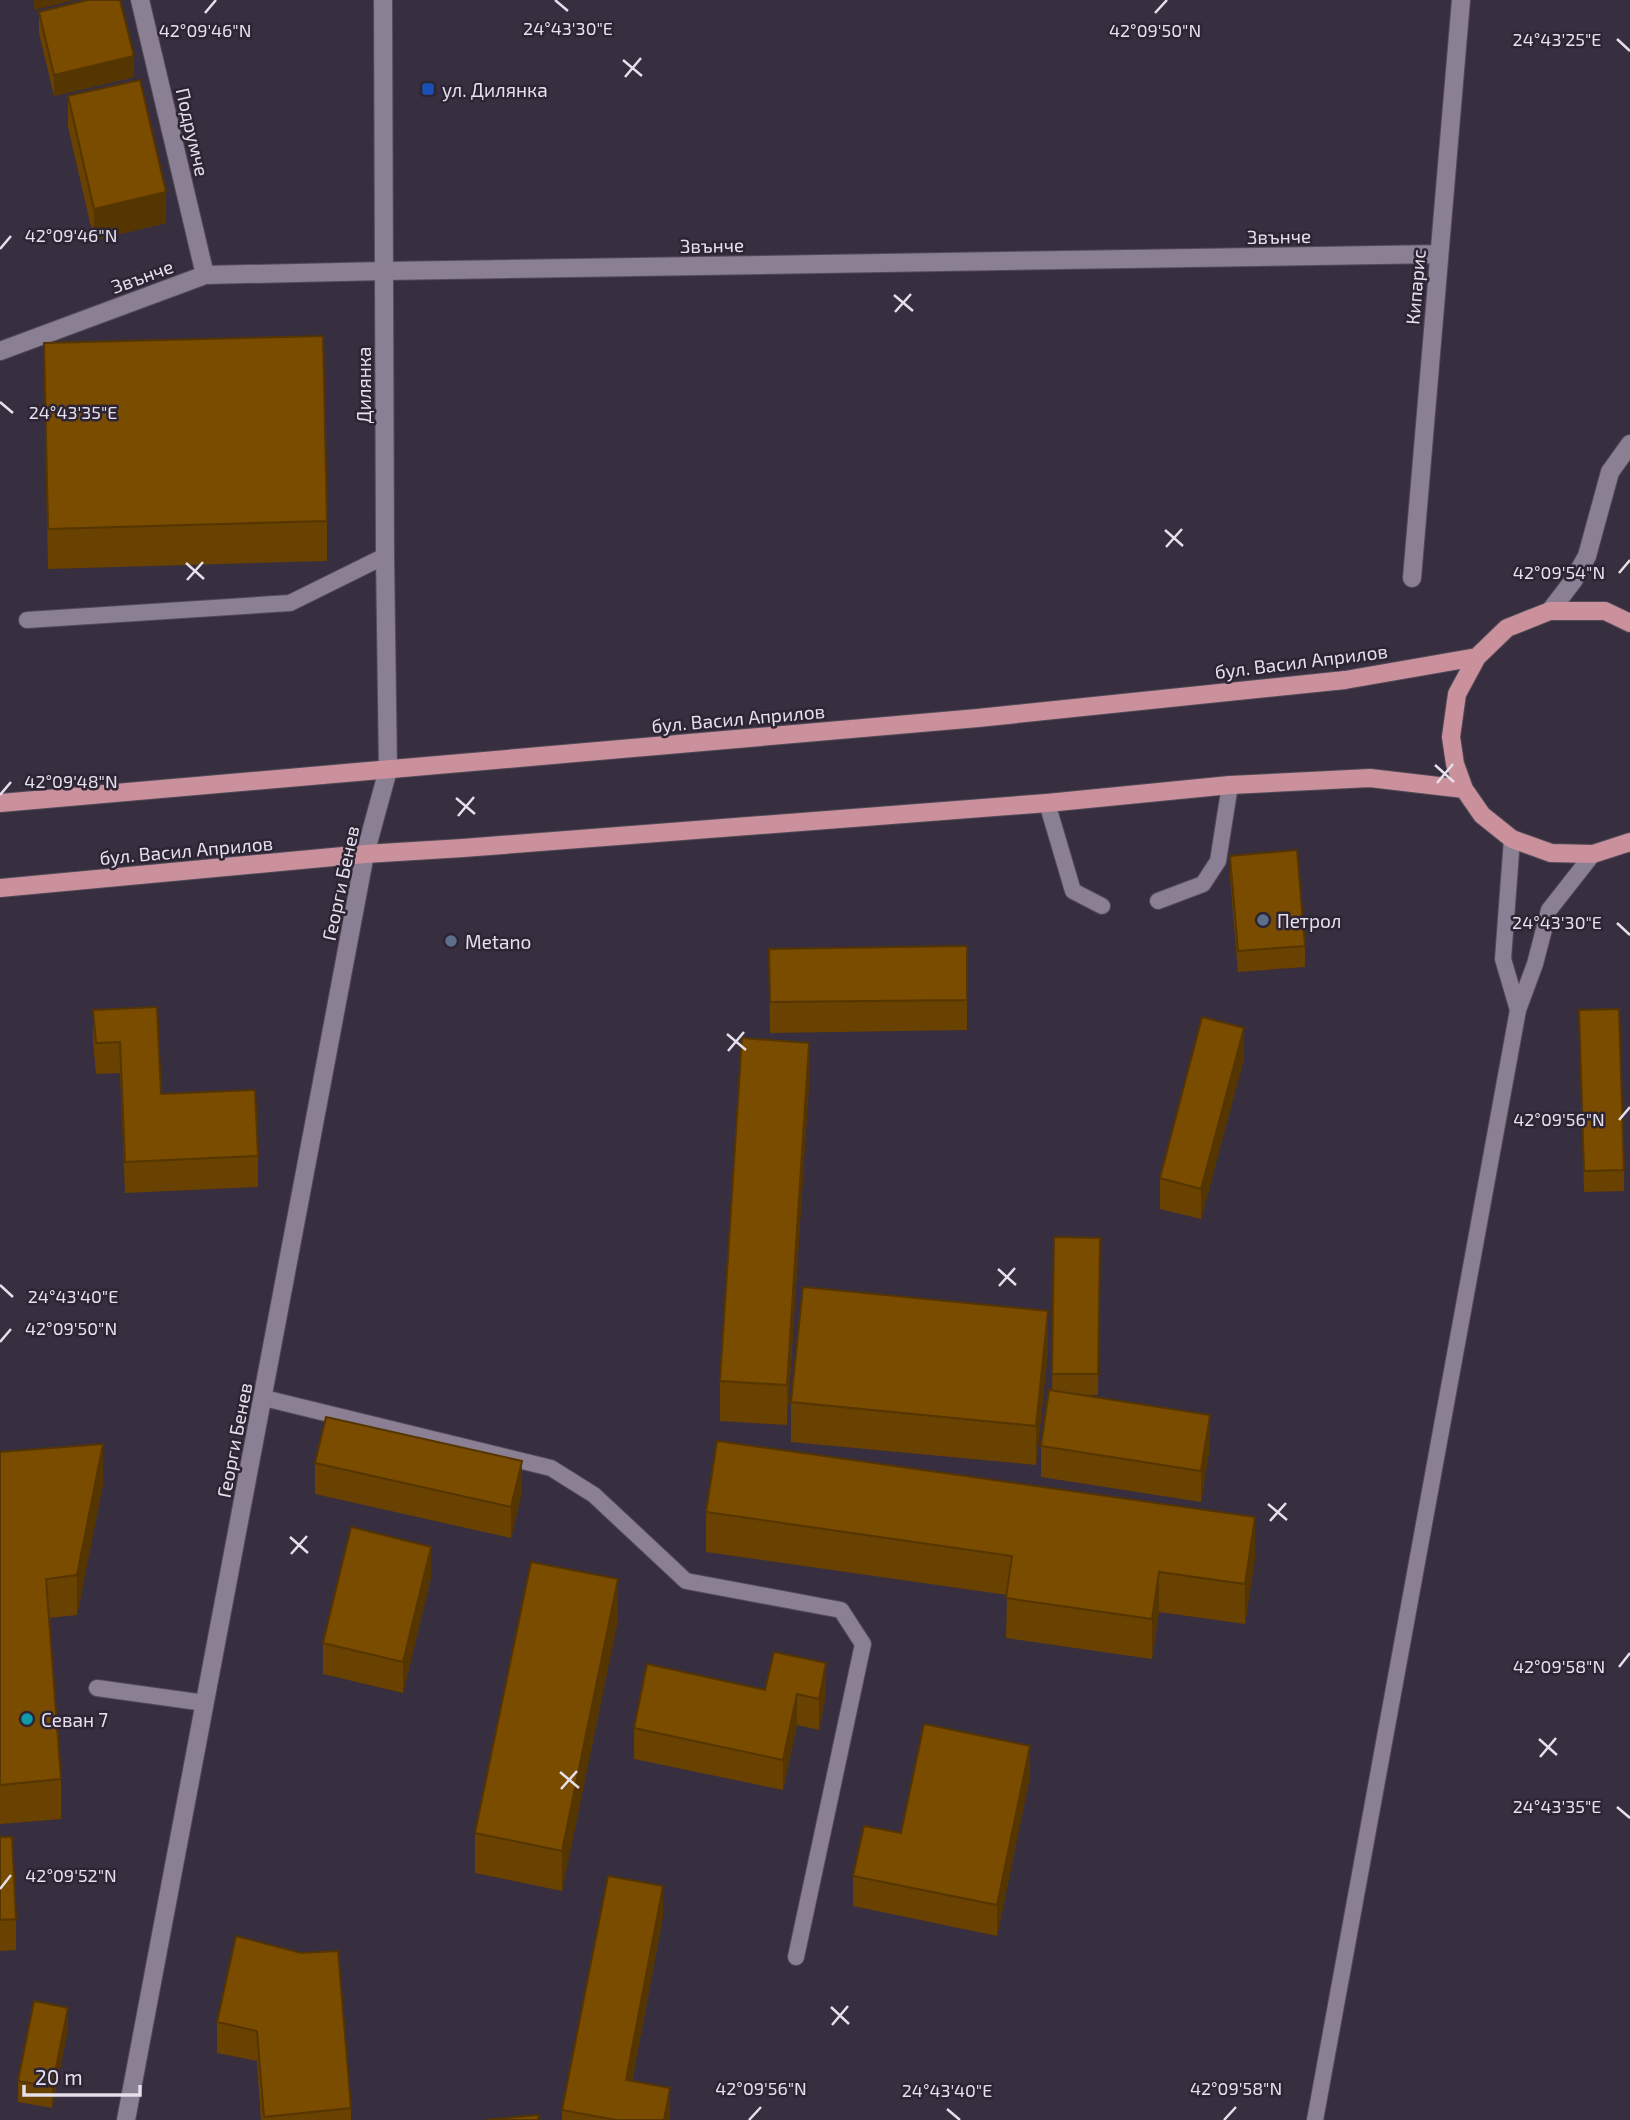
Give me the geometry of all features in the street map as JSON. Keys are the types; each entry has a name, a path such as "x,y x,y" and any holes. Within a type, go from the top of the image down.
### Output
{"main road":[{"path":"1630,623 1605,611 1550,611 1507,628 1477,657 1457,694 1451,737 1455,764 1465,789 1482,815 1512,839 1551,853 1593,854 1630,842"},
{"name":"бул. Васил Априлов","path":"0,803 992,717 1345,680 1477,657"},
{"name":"бул. Васил Априлов","path":"0,888 365,854 1047,803 1230,785 1370,778 1465,789"}],"street":[{"name":"Подрумче","path":"140,0 205,275"},
{"name":"Дилянка","path":"383,0 388,770"},
{"name":"Кипарис","path":"1412,578 1461,0"},
{"name":"Звънче","path":"0,351 205,275 1439,254"},
{"path":"1550,611 1573,581 1587,556 1610,472 1630,444"},
{"name":"Георги Бенев","path":"126,2120 365,854 388,770"}],"lane":[{"path":"27,620 290,603 385,556"},
{"path":"1158,901 1203,884 1218,861 1230,785"},
{"path":"1047,803 1073,891 1102,906"},
{"path":"1512,839 1503,959 1518,1010"},
{"path":"1315,2120 1518,1010 1535,964 1549,911 1593,854"},
{"path":"264,1398 551,1468 594,1495 686,1581 841,1611 863,1644 796,1957"},
{"path":"97,1688 205,1703"}],"building":[{"path":"88,0 120,0 134,56 54,75 39,12"},
{"path":"140,80 166,192 94,209 68,96"},
{"path":"323,336 327,521 48,529 44,343"},
{"path":"1297,850 1305,946 1238,951 1230,856"},
{"path":"967,946 967,1000 770,1002 769,949"},
{"path":"157,1007 161,1094 255,1090 258,1156 125,1162 120,1042 96,1043 93,1010"},
{"path":"1619,1009 1624,1170 1584,1171 1579,1010"},
{"path":"1202,1017 1244,1028 1201,1189 1160,1178"},
{"path":"742,1038 809,1043 787,1385 720,1381"},
{"path":"1054,1237 1100,1238 1098,1374 1052,1374"},
{"path":"803,1287 1048,1311 1036,1426 791,1402"},
{"path":"1049,1390 1210,1415 1201,1471 1041,1446"},
{"path":"326,1417 522,1461 511,1507 315,1463"},
{"path":"717,1441 1255,1517 1245,1584 1159,1572 1152,1619 1006,1598 1012,1556 706,1512"},
{"name":"Севан 7","path":"103,1444 77,1575 46,1579 61,1779 0,1785 0,1452"},
{"path":"351,1527 431,1547 403,1662 323,1643"},
{"path":"531,1562 618,1579 562,1851 475,1833"},
{"path":"774,1652 826,1663 819,1699 797,1694 783,1760 634,1728 647,1664 765,1690"},
{"path":"924,1724 1030,1746 997,1905 853,1876 864,1826 901,1833"},
{"path":"0,1837 12,1837 16,1919 0,1920"},
{"path":"608,1876 663,1886 626,2080 670,2088 664,2120 616,2120 562,2110"},
{"path":"236,1936 301,1953 338,1951 351,2108 264,2117 257,2031 217,2022"},
{"path":"34,2001 68,2008 52,2087 18,2081"},
{"path":"538,2115 538,2120 485,2120"}],"place":[{"name":"ул. Дилянка","path":"428,89"},
{"name":"Петрол","path":"1263,920"},
{"name":"Metano","path":"451,941"},
{"name":"Севан 7","path":"27,1719"}]}
